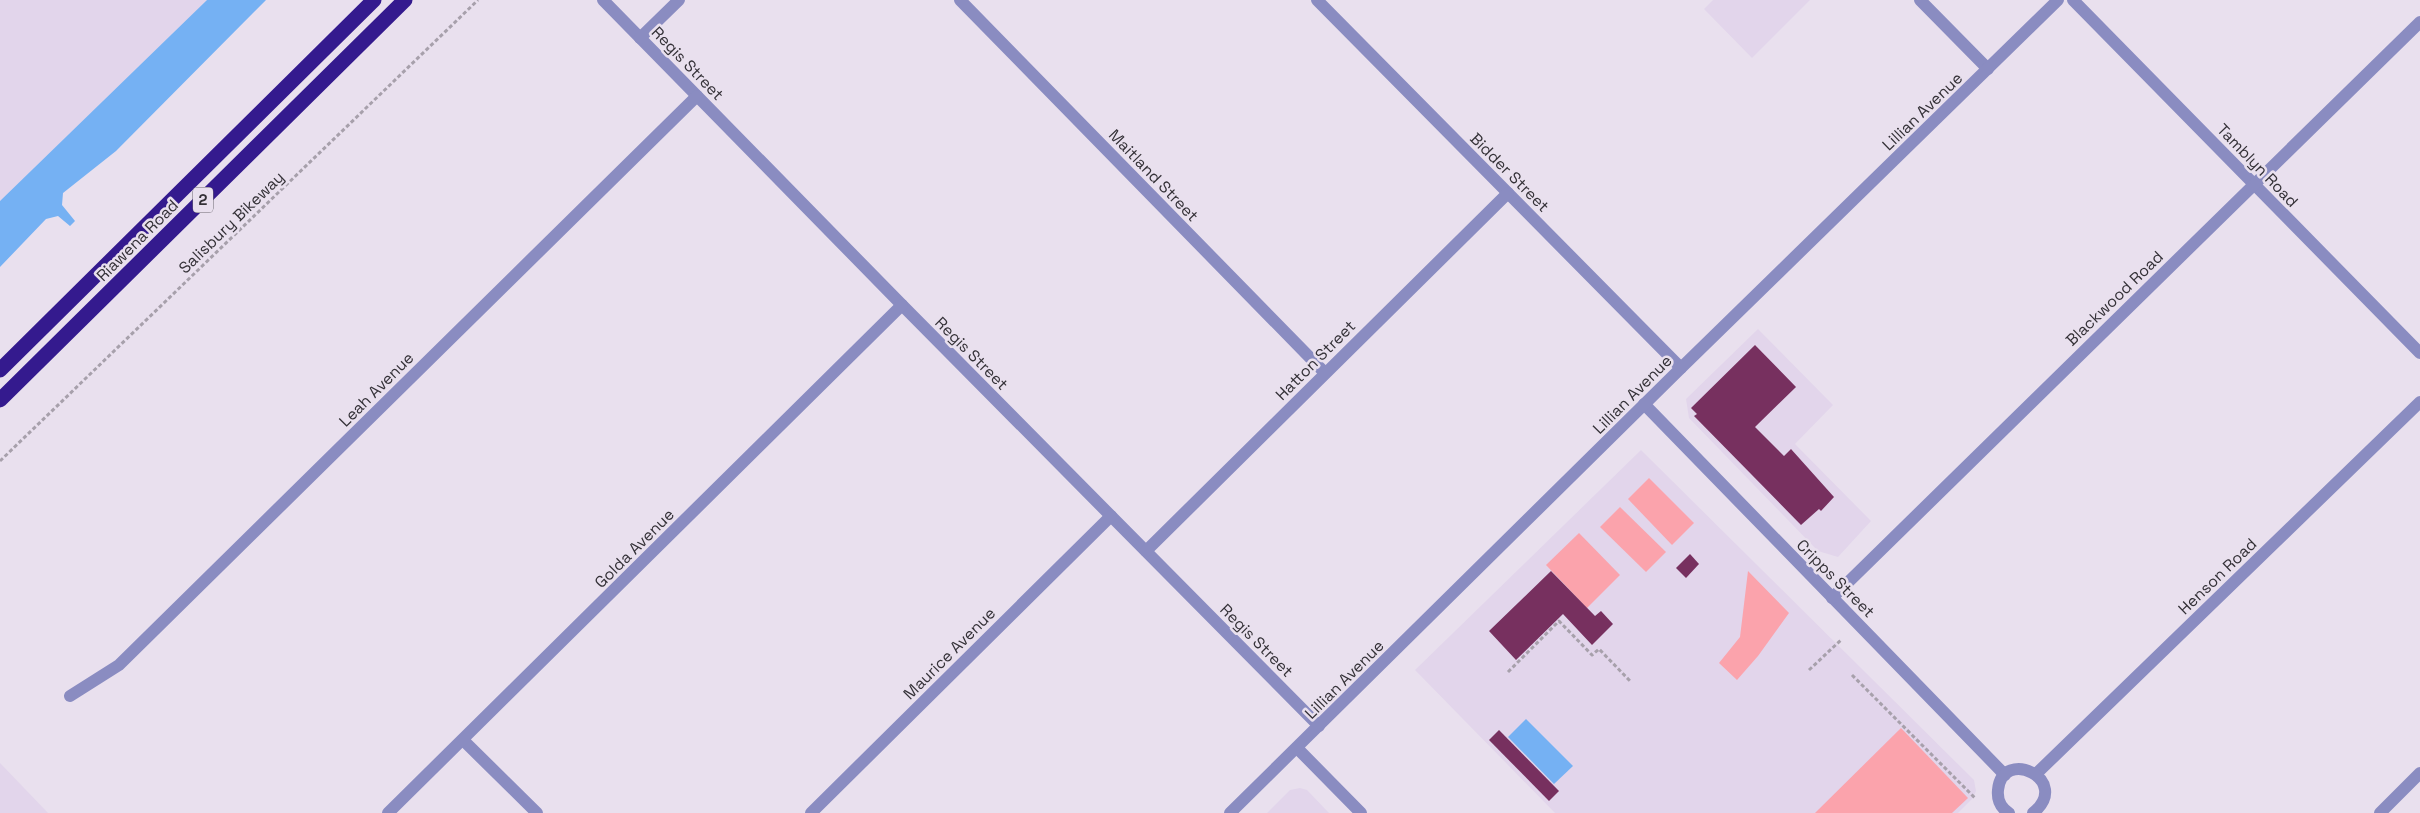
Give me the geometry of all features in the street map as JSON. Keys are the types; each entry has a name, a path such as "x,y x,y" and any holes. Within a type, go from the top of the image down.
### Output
{"highway":[{"name":"Riawena Road","path":"0,370 374,0"},
{"name":"Riawena Road","path":"0,400 405,0"}],"street":[{"name":"Regis Street","path":"603,0 1319,726"},
{"path":"640,38 679,0"},
{"name":"Maitland Street","path":"960,0 1326,373"},
{"name":"Bidder Street","path":"1317,0 1681,368"},
{"path":"1920,0 1988,69"},
{"name":"Lillian Avenue","path":"1230,813 1644,404 2058,0"},
{"name":"Tamblyn Road","path":"2073,0 2420,353"},
{"name":"Blackwood Road","path":"1832,598 2420,22"},
{"name":"Leah Avenue","path":"70,696 119,665 698,96"},
{"name":"Hatton Street","path":"1146,551 1508,193"},
{"name":"Golda Avenue","path":"388,813 902,305"},
{"name":"Henson Road","path":"2036,774 2420,402"},
{"name":"Cripps Street","path":"1644,404 2005,775"},
{"name":"Maurice Avenue","path":"811,813 1111,516"},
{"path":"463,740 537,813"},
{"path":"1297,748 1361,813"},
{"path":"2002,811 1997,794 2000,780 2017,769 2024,769 2036,774 2044,787 2045,794 2038,812"},
{"path":"2380,813 2420,774"}],"path":[{"name":"Salisbury Bikeway","path":"0,461 478,0"},
{"path":"1508,672 1559,622 1592,655 1599,649 1631,682"},
{"path":"1809,670 1842,639"},
{"path":"1852,675 1976,799"}],"shaded area":[{"path":"0,0 207,0 0,201"},
{"path":"1713,0 1810,0 1752,58 1704,9"},
{"path":"1758,329 1833,405 1795,444 1871,521 1838,557 1818,551 1689,418 1686,399"},
{"path":"1641,450 1974,780 1976,791 1973,798 1958,813 1555,813 1415,670"},
{"path":"1649,478 1694,523 1672,545 1628,499"},
{"path":"1620,507 1666,552 1646,572 1600,527"},
{"path":"1579,533 1620,575 1587,608 1546,565"},
{"path":"1748,571 1789,613 1758,656 1737,680 1719,663 1740,637"},
{"path":"1901,728 1968,798 1952,813 1815,813"},
{"path":"0,763 48,813 0,813"},
{"path":"1300,788 1307,790 1329,813 1267,813 1290,790"}],"water":[{"path":"207,0 266,0 116,151 63,193 62,205 75,221 70,226 58,216 46,219 0,267 0,201"},
{"path":"1526,719 1573,766 1554,784 1508,737"}],"building":[{"path":"1755,345 1796,387 1755,427 1784,456 1791,449 1834,497 1821,511 1819,509 1801,525 1694,416 1697,414 1691,408"},
{"path":"1690,554 1699,564 1686,578 1676,568"},
{"path":"1551,571 1595,616 1601,611 1613,624 1592,645 1563,614 1516,660 1489,631"},
{"path":"1499,730 1559,791 1549,801 1489,740"}]}
